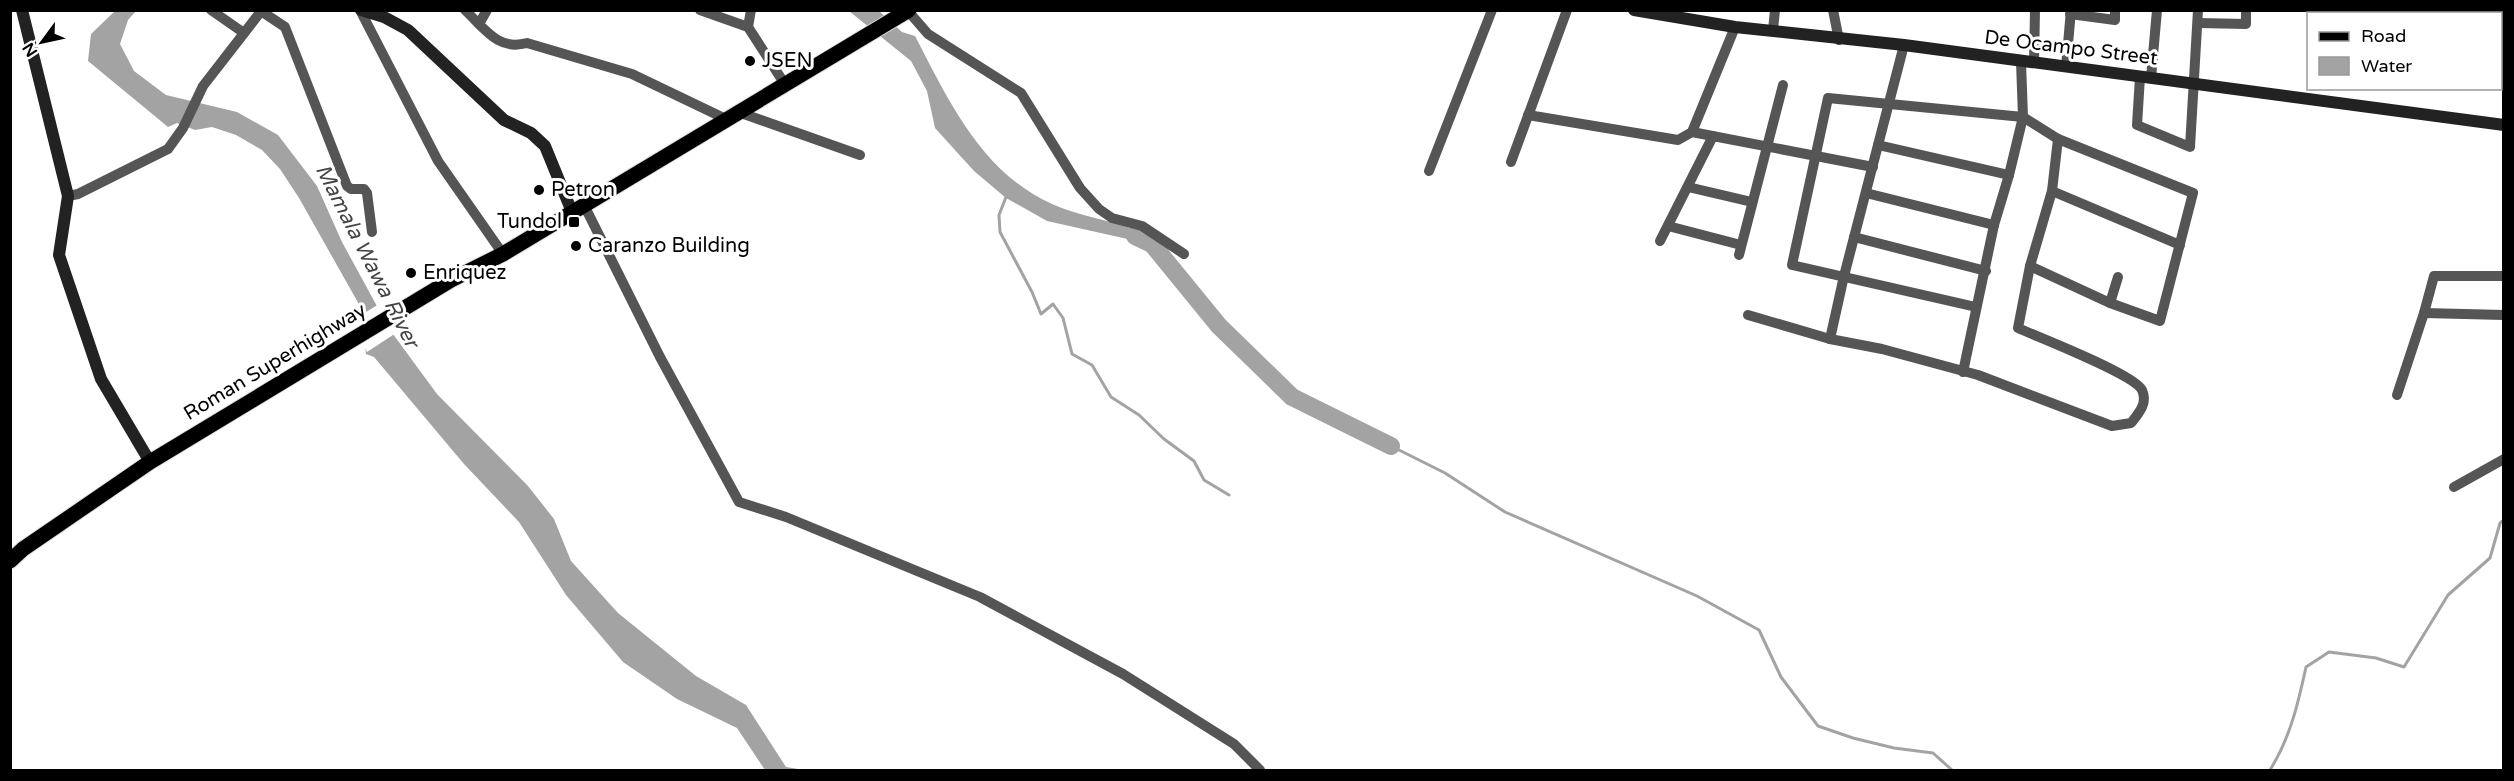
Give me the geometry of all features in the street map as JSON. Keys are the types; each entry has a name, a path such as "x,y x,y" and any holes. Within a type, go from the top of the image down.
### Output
{"main road":[{"name":"Roman Superhighway","path":"10,561 23,549 150,462 451,280 503,254 905,14"}],"street":[{"path":"22,10 69,196 58,255 100,380 150,462"},
{"path":"211,10 244,33"},
{"path":"360,10 384,17 408,30 504,120 531,133 545,146 739,502 786,517 980,597 1133,681 1234,744 1260,771"},
{"path":"360,10 438,161 503,254"},
{"path":"465,10 503,45 515,46 527,43 632,74 735,116 860,154"},
{"path":"479,24 487,10"},
{"path":"700,10 748,27 786,86"},
{"path":"748,27 751,10"},
{"path":"1429,171 1492,10"},
{"path":"1510,162 1567,10"},
{"name":"De Ocampo Street","path":"1634,10 1735,27 1839,40 1904,45 2504,125"},
{"path":"1773,30 1775,10"},
{"path":"1833,10 1839,40"},
{"path":"2034,63 2036,10"},
{"path":"2066,67 2070,12 2115,20 2115,10"},
{"path":"2157,10 2138,125 2190,147 2198,10"},
{"path":"2198,22 2246,24 2246,10"},
{"path":"69,196 78,194 168,149 183,128 203,86 261,11 285,27 347,186 351,189 364,189 367,193 372,232"},
{"path":"905,14 928,34 1021,93 1080,188 1100,209 1112,218 1142,226 1184,254"},
{"path":"1528,115 1678,140 1692,132 1735,27"},
{"path":"1830,339 1844,276 1891,104 1904,45"},
{"path":"1963,372 1994,225 2023,117 2021,62"},
{"path":"1668,226 1740,250 1783,85"},
{"path":"1977,307 1792,265 1828,98 2023,117 2058,139 2193,193 2160,321 2110,303 2030,266"},
{"path":"1692,132 1873,167"},
{"path":"1660,241 1713,136"},
{"path":"1748,315 1830,339 1882,349 1978,375 2031,393 2112,426 2132,423 2141,411 2144,398 2140,387 2120,374 2018,328 2030,266 2052,191 2058,139"},
{"path":"1878,145 2009,175"},
{"path":"1688,187 1752,202"},
{"path":"2052,191 2180,245"},
{"path":"1866,193 1994,225"},
{"path":"1854,237 1986,271"},
{"path":"2397,395 2434,276 2504,276"},
{"path":"2110,303 2118,277"},
{"path":"2424,313 2504,315"},
{"path":"2454,487 2504,459"}],"water":[{"path":"115,11 136,11 128,20 120,44 134,71 166,95 237,112 278,135 317,186 342,242 390,330 437,394 528,486 554,519 571,561 618,613 696,676 746,705 786,767 804,770 765,770 737,728 677,699 623,662 566,595 519,522 464,464 374,357 366,354 360,306 280,169 262,150 236,135 212,127 195,130 177,123 168,127 88,61 91,34"},
{"path":"849,11 879,11 902,32 915,36 955,109 986,154 1027,190 1052,204 1133,229 1159,242 1150,251 1132,240 1047,221 1006,198 974,171 935,128 927,91 911,61"}],"pier":[{"path":"379,304 396,333 367,352 362,343 358,317"}],"waterway":[{"path":"1006,197 999,215 1000,232 1041,314 1053,304 1063,318 1072,354 1092,365 1111,397 1139,415 1164,439 1194,461 1204,480 1229,495"},
{"path":"1135,236 1152,244 1219,326 1292,397 1391,446"},
{"path":"1391,446 1445,473 1505,512 1697,596 1759,630 1781,677 1818,726 1894,748 1933,753 1952,770"},
{"path":"2270,770 2288,733 2306,667 2329,652 2376,658 2404,667 2448,595 2490,558 2500,523 2504,520"}],"place":[{"name":"JSEN","path":"750,61"},
{"name":"Petron","path":"539,190"},
{"name":"Tundol","path":"574,222"},
{"name":"Caranzo Building","path":"576,246"},
{"name":"Enriquez","path":"411,273"}],"water label":[{"name":"Mamala Wawa River","path":"367,256"}]}
